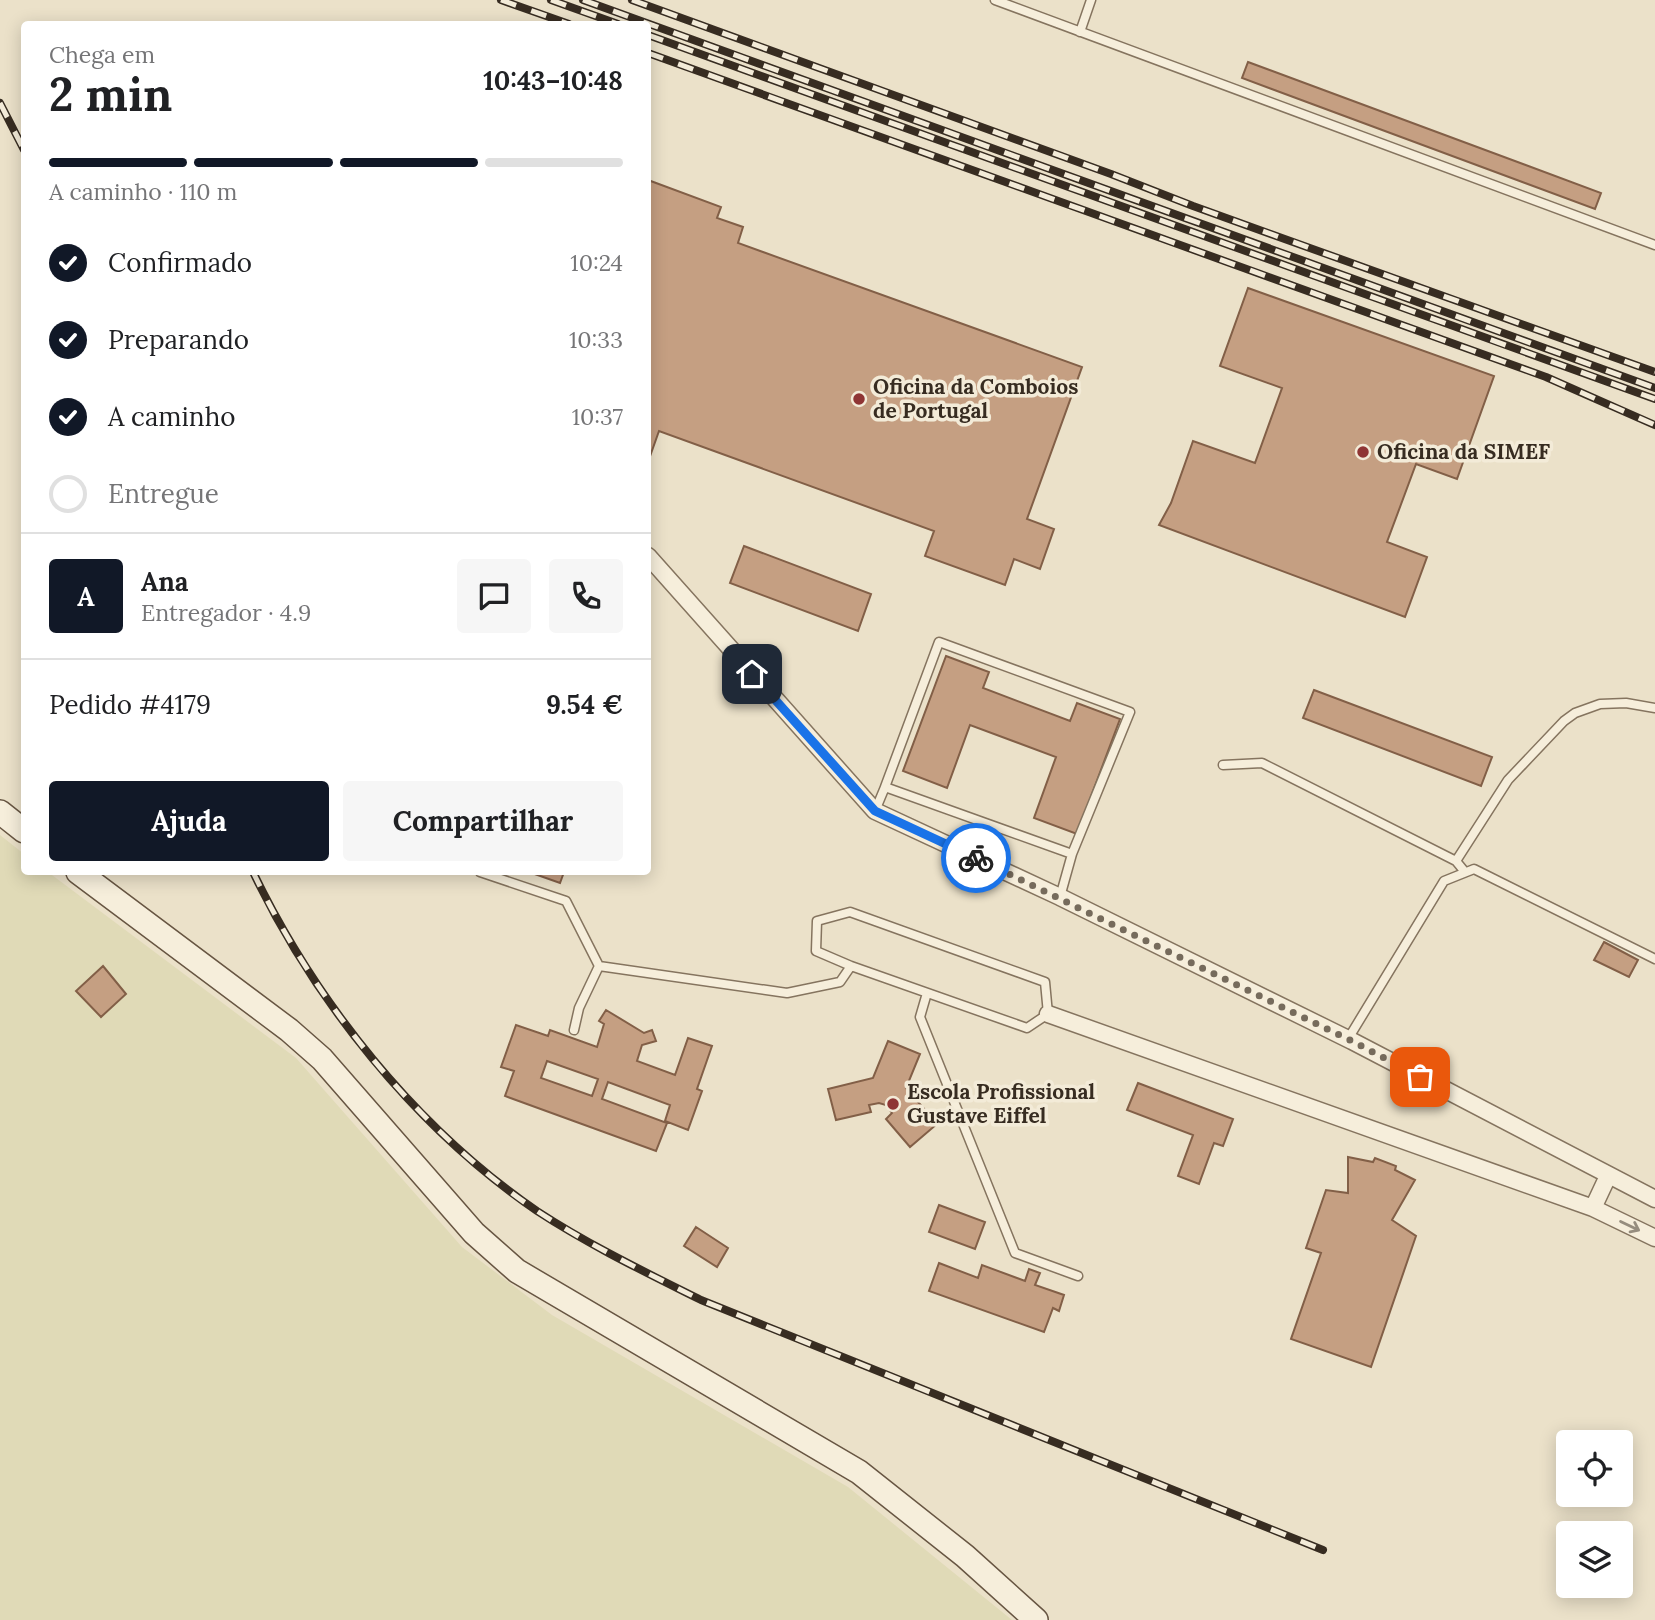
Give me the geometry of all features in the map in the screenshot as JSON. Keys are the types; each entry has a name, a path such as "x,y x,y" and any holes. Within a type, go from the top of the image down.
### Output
{"street":[{"path":"651,559 875,811 1060,897 1348,1039 1655,1199"},
{"path":"0,812 21,829"},
{"path":"83,875 289,1030 322,1059 474,1233 517,1271 859,1472 965,1556 1036,1620"},
{"path":"1048,1014 1593,1208 1655,1238"},
{"path":"1593,1208 1608,1176"}],"lane":[{"path":"995,0 1655,245"},
{"path":"1080,32 1091,0"},
{"path":"875,811 939,642 1130,712 1072,854 1060,897"},
{"path":"1456,861 1508,780 1564,721 1575,713 1600,704 1626,703 1655,708"},
{"path":"1223,765 1262,763 1456,861 1465,872"},
{"path":"885,787 1072,854"},
{"path":"1348,1039 1444,881 1474,869 1655,959"},
{"path":"489,875 566,901 599,966"},
{"path":"850,912 1045,982 1048,1014 1027,1028 927,993 851,967 816,951 817,921 850,912"},
{"path":"599,966 787,993 840,982 851,967"},
{"path":"574,1030 579,1008 599,966"},
{"path":"927,993 920,1017 1015,1253 1078,1276"}],"shaded area":[{"path":"0,835 21,852 21,875 52,875 296,1058 462,1247 552,1315 848,1487 1012,1620 0,1620"}],"building":[{"path":"1248,62 1601,193 1595,209 1242,78"},
{"name":"Oficina da Comboios de Portugal","path":"651,181 721,207 717,218 743,227 738,243 1082,367 1027,519 1054,529 1040,569 1014,559 1005,585 925,556 934,531 659,431 651,454"},
{"name":"Oficina da SIMEF","path":"1248,288 1494,376 1457,479 1416,464 1387,542 1427,557 1405,617 1159,525 1171,503 1193,441 1255,463 1282,388 1220,366"},
{"path":"744,546 871,594 858,631 730,583"},
{"path":"946,656 989,672 983,688 1070,721 1077,703 1120,719 1077,834 1034,818 1056,757 970,725 947,788 903,771"},
{"path":"1314,690 1492,757 1481,786 1303,718"},
{"path":"537,875 563,875 560,883"},
{"path":"1604,942 1638,960 1629,977 1594,960"},
{"path":"103,966 126,994 101,1017 76,991"},
{"path":"606,1010 644,1033 652,1030 656,1041 642,1045 637,1061 675,1075 688,1038 712,1046 697,1089 702,1091 688,1130 665,1121 670,1105 608,1082 602,1099 667,1123 656,1151 505,1096 514,1071 501,1067 516,1025 548,1036 550,1030 597,1047 604,1024 599,1021","holes":["547,1061 598,1079 592,1096 541,1078"]},
{"path":"888,1041 920,1054 906,1088 937,1124 910,1147 886,1119 892,1113 886,1105 869,1105 871,1112 836,1120 828,1089 873,1078"},
{"path":"1138,1083 1233,1119 1223,1146 1214,1143 1199,1184 1178,1176 1193,1135 1127,1110"},
{"path":"1348,1157 1373,1162 1375,1158 1396,1166 1395,1170 1415,1180 1392,1220 1416,1236 1371,1367 1291,1339 1321,1253 1306,1248 1326,1190 1348,1193"},
{"path":"939,1205 985,1222 975,1249 929,1232"},
{"path":"696,1227 728,1248 717,1267 684,1246"},
{"path":"939,1263 978,1278 982,1265 1025,1281 1029,1269 1040,1273 1035,1285 1064,1295 1059,1311 1053,1308 1044,1332 929,1291"}],"railway":[{"path":"501,0 560,21"},
{"path":"551,0 610,21"},
{"path":"583,0 641,21"},
{"path":"632,0 1655,372"},
{"path":"651,25 1655,388"},
{"path":"651,36 1655,399"},
{"path":"651,54 1546,377 1655,425"},
{"path":"0,103 21,144"},
{"path":"255,875 307,969 373,1060 450,1141 537,1211 597,1247 701,1300 1323,1550"}],"way so far":[{"path":"976,858 1352,1041 1420,1077"}],"place":[{"name":"Oficina da Comboios de Portugal","path":"859,399"},
{"name":"Oficina da SIMEF","path":"1363,452"},
{"name":"Escola Profissional Gustave Eiffel","path":"893,1104"}],"route":[{"path":"752,674 875,811 976,858"}]}
